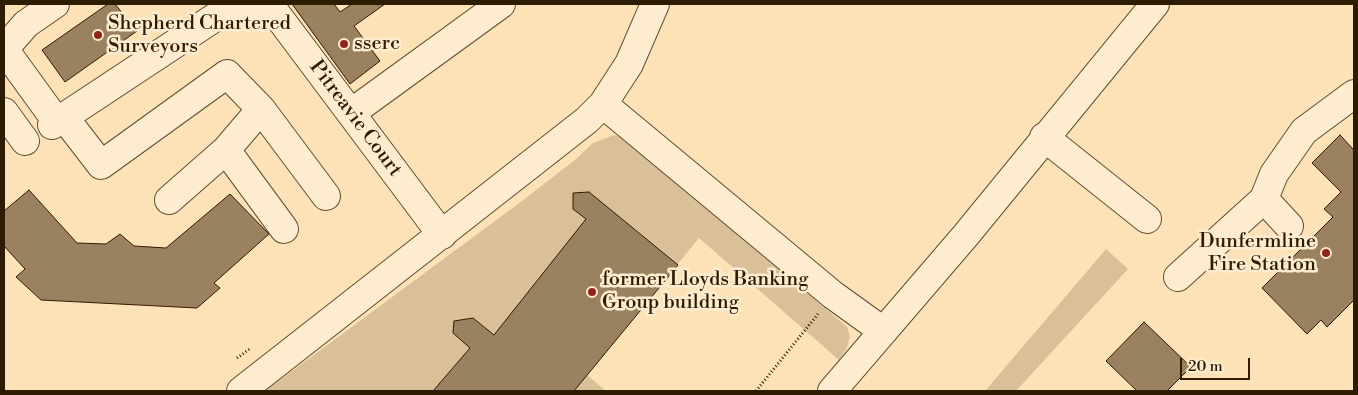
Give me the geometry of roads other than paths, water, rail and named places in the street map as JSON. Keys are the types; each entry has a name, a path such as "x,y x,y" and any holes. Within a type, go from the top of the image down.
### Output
{"street":[{"path":"55,4 26,24 4,48 58,122 101,165 227,74 261,110 326,196"},
{"path":"58,122 226,10 263,4"},
{"name":"Pitreavie Court","path":"269,4 442,235"},
{"path":"351,113 502,4"},
{"path":"241,391 587,120 603,104 629,64 655,4"},
{"path":"832,391 966,235 1044,137 1155,4"},
{"path":"1178,277 1264,199 1274,174 1304,130 1354,94"},
{"path":"603,104 833,295 883,331"},
{"path":"169,200 226,150 261,110"},
{"path":"4,112 25,141"},
{"path":"1044,137 1147,219"},
{"path":"226,150 284,229"},
{"path":"1264,199 1289,226"}],"place":[{"name":"Shepherd Chartered Surveyors","path":"98,35"},
{"name":"sserc","path":"344,44"},
{"name":"Dunfermline Fire Station","path":"1326,253"},
{"name":"former Lloyds Banking Group building","path":"592,292"}]}
